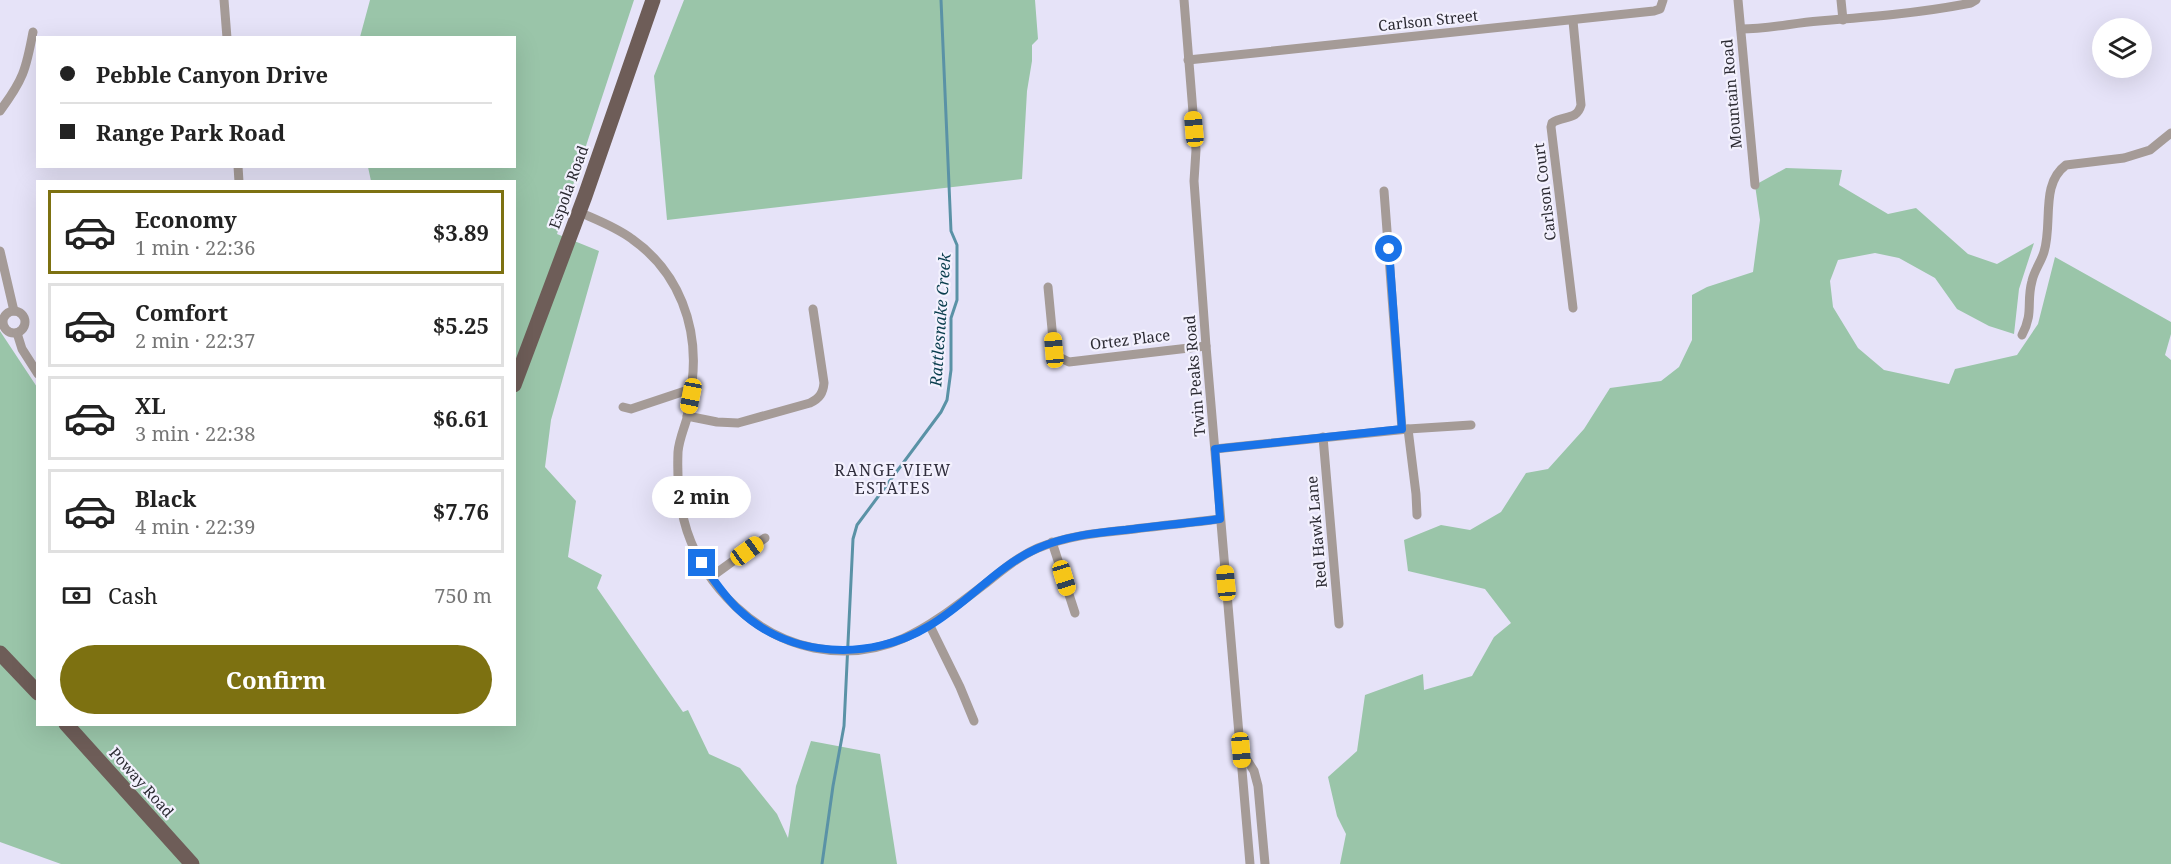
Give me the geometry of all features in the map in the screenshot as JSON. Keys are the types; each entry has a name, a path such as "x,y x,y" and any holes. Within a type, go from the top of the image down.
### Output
{"main road":[{"name":"Espola Road","path":"516,380 579,212 653,0"},
{"path":"0,653 34,683"},
{"name":"Poway Road","path":"68,726 192,864"}],"street":[{"path":"224,0 227,36"},
{"name":"Twin Peaks Road","path":"1184,0 1196,150 1194,181 1206,346 1250,864"},
{"name":"Carlson Street","path":"1188,60 1654,11 1660,9 1663,0"},
{"name":"Mountain Road","path":"1738,0 1755,185"},
{"path":"1841,0 1843,20"},
{"path":"1741,29 1924,12 1976,0"},
{"name":"Carlson Court","path":"1573,21 1581,105 1574,117 1557,119 1551,127 1573,308"},
{"path":"0,111 19,86 26,68 33,32"},
{"path":"2022,335 2028,324 2031,308 2032,280 2045,251 2053,179 2066,165 2124,158 2150,150 2171,133"},
{"path":"1384,190 1405,429 1416,494 1417,515"},
{"path":"579,212 632,238 650,253 670,276 681,296 689,319 694,359 692,389 678,452 682,512 694,546 711,577 729,600 752,621 771,633 804,646 842,651 876,647 906,638 930,626 1022,556 1053,542 1081,535 1220,519"},
{"path":"0,252 14,311"},
{"name":"Ortez Place","path":"1048,287 1054,350 1062,360 1069,362 1206,346"},
{"path":"687,416 717,422 738,423 818,399 823,391 824,383 813,309"},
{"path":"14,311 21,314 26,321 24,329 17,333 8,332 3,324 6,315 14,311"},
{"path":"17,333 22,349 36,371"},
{"path":"623,407 631,409 692,389"},
{"path":"1215,449 1405,429 1471,425"},
{"name":"Red Hawk Lane","path":"1323,437 1338,624"},
{"path":"711,577 765,538"},
{"path":"1053,542 1075,613"},
{"path":"930,626 974,721"},
{"name":"Twin Peaks Road","path":"1241,750 1254,771 1258,786 1265,864"}],"green space":[{"path":"370,0 634,0 557,234 599,251 551,420 545,467 576,501 568,557 602,575 597,588 683,712 688,710 709,754 740,768 777,814 788,838 796,786 811,741 880,754 897,864 61,864 0,842 0,331 36,385 36,726 516,726 516,180 371,180 368,168 516,168 516,36 360,36"},
{"path":"684,0 1035,0 1038,39 1032,45 1022,179 667,220 654,76"},
{"path":"1786,168 1842,170 1839,185 1888,214 1916,208 1968,254 1997,264 2034,243 2019,289 2014,334 1989,326 1957,309 1935,278 1899,258 1875,253 1838,260 1830,281 1833,307 1858,348 1884,370 1949,384 1955,369 2017,355 2038,324 2055,257 2171,322 2171,334 2165,355 2171,360 2171,864 1340,864 1346,834 1337,816 1328,777 1357,751 1365,695 1423,674 1424,690 1472,676 1494,637 1511,623 1485,589 1408,571 1404,540 1441,525 1470,530 1501,512 1526,473 1548,469 1584,429 1610,388 1661,381 1679,367 1692,340 1692,295 1707,287 1753,272 1760,220 1755,185"}],"waterway":[{"name":"Rattlesnake Creek","path":"822,864 844,726 853,539 857,525 941,412 947,400 951,370 951,318 957,300 957,245 951,231 941,0"}],"district":[{"name":"RANGE VIEW ESTATES","path":"893,479"}],"route":[{"path":"702,563 729,600 752,621 771,633 804,646 823,650 857,650 906,638 930,626 1022,556 1053,542 1081,535 1220,519 1215,449 1402,429 1389,249"}]}
